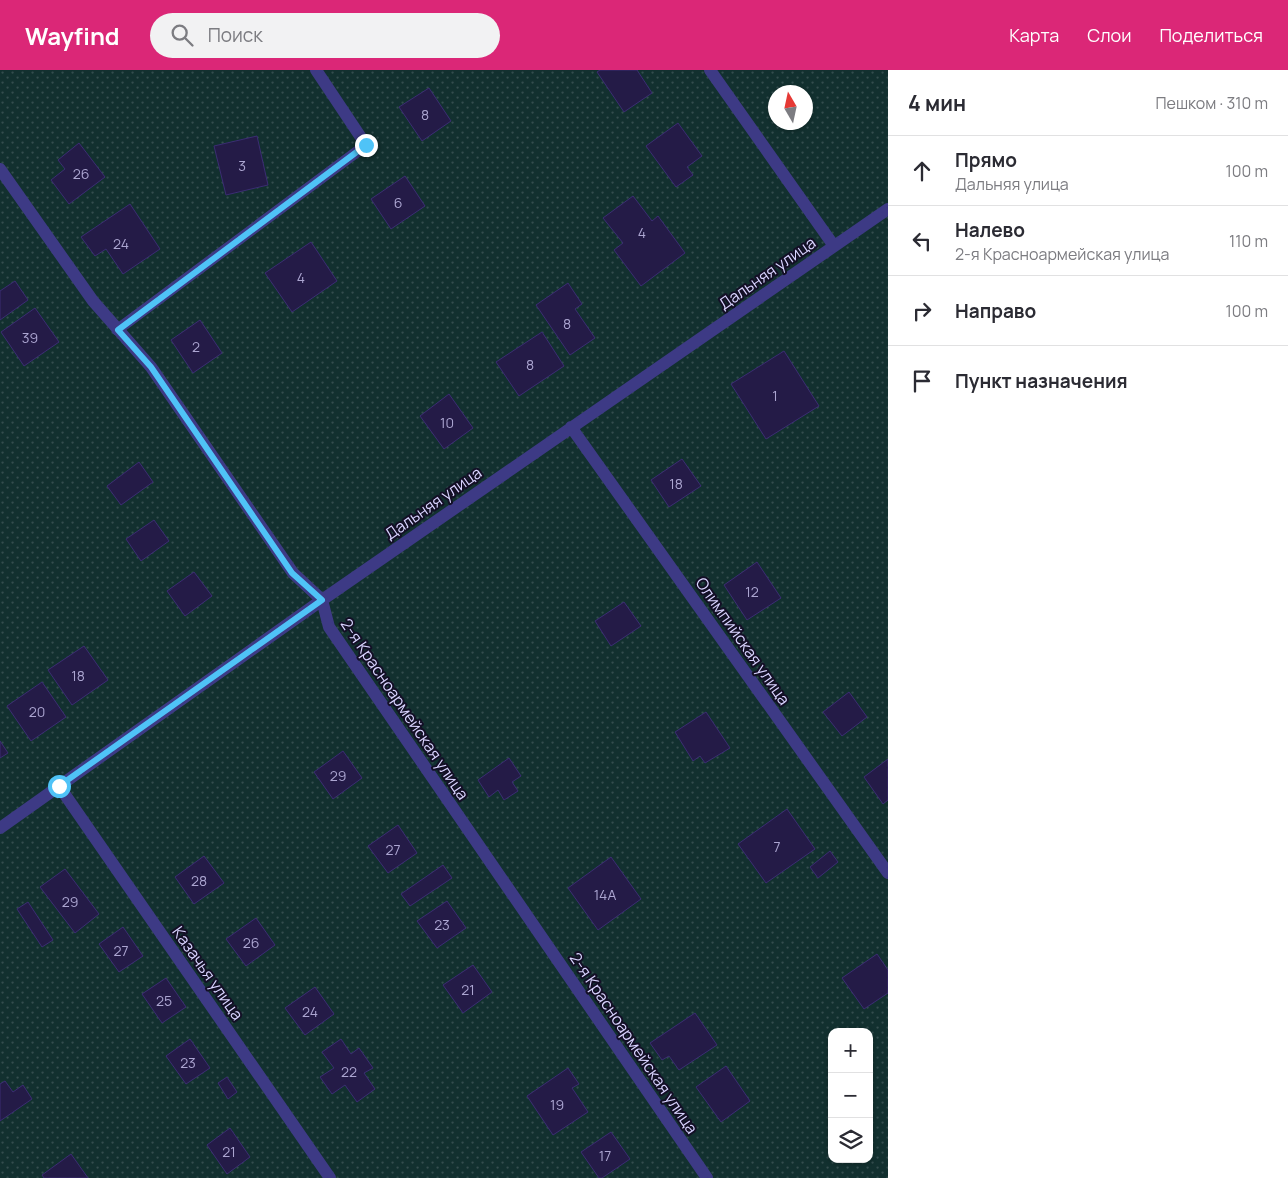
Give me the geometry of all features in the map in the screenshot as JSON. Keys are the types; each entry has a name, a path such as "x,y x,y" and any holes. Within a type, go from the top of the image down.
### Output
{"street":[{"path":"316,70 366,145"},
{"path":"710,70 834,246"},
{"path":"0,169 93,301 151,367 292,573 322,600"},
{"name":"Дальняя улица","path":"0,828 322,600 888,209"},
{"name":"Олимпийская улица","path":"572,427 888,873"},
{"name":"2-я Красноармейская улица","path":"322,600 329,627 707,1178"},
{"name":"Казачья улица","path":"59,786 330,1178"}],"lane":[{"path":"118,330 366,145"}],"green space":[{"path":"0,70 888,70 888,1178 0,1178"}],"building":[{"path":"600,70 637,70 652,93 624,112 597,72"},
{"path":"429,88 451,121 422,141 399,107"},
{"path":"678,123 702,156 687,167 693,175 676,187 646,146"},
{"path":"257,136 268,185 226,195 214,146"},
{"path":"79,143 105,177 69,204 51,180 65,169 58,160"},
{"path":"405,176 425,206 391,229 371,199"},
{"path":"633,196 652,221 658,216 685,253 641,286 614,250 623,243 603,218"},
{"path":"130,204 160,249 123,274 106,249 95,256 81,237"},
{"path":"311,242 337,281 292,312 265,273"},
{"path":"15,281 28,300 0,320 0,291"},
{"path":"568,283 582,304 575,309 595,338 570,355 536,305"},
{"path":"35,308 59,342 24,366 1,332"},
{"path":"200,320 222,353 193,373 171,340"},
{"path":"542,332 564,366 519,396 496,362"},
{"path":"784,351 819,406 766,439 731,384"},
{"path":"449,394 473,428 444,449 420,416"},
{"path":"682,459 701,486 669,507 651,480"},
{"path":"139,462 153,482 121,505 107,486"},
{"path":"154,520 169,541 141,561 126,539"},
{"path":"757,562 781,598 747,620 724,585"},
{"path":"194,572 212,596 185,616 167,591"},
{"path":"624,602 641,626 611,646 595,621"},
{"path":"84,646 108,680 72,705 48,670"},
{"path":"42,682 66,717 31,741 7,706"},
{"path":"849,692 867,717 842,736 823,712"},
{"path":"706,712 730,748 705,763 700,756 693,761 675,732"},
{"path":"0,741 8,753 0,758"},
{"path":"343,751 362,778 333,799 314,772"},
{"path":"509,758 521,776 512,782 518,791 504,800 498,790 489,797 478,780"},
{"path":"888,759 888,800 883,804 864,777"},
{"path":"787,809 815,849 766,883 738,844"},
{"path":"398,825 417,853 388,873 368,846"},
{"path":"830,851 838,862 818,878 810,867"},
{"path":"204,856 224,883 194,904 175,877"},
{"path":"611,857 641,899 598,930 568,888"},
{"path":"443,865 452,878 410,906 401,894"},
{"path":"65,869 99,914 75,933 40,887"},
{"path":"447,901 466,928 437,948 417,921"},
{"path":"28,902 53,940 42,947 17,909"},
{"path":"256,918 275,945 246,966 226,939"},
{"path":"123,927 143,956 119,972 99,944"},
{"path":"877,954 888,970 888,993 864,1009 842,978"},
{"path":"473,965 492,992 463,1013 443,985"},
{"path":"166,978 186,1007 162,1023 142,994"},
{"path":"315,987 334,1014 305,1035 285,1008"},
{"path":"695,1013 717,1045 679,1070 669,1056 662,1060 650,1043"},
{"path":"190,1039 210,1068 186,1084 166,1056"},
{"path":"341,1039 351,1054 359,1048 373,1068 364,1073 375,1089 357,1102 345,1085 332,1094 320,1077 334,1068 322,1052"},
{"path":"726,1066 750,1101 721,1122 696,1087"},
{"path":"568,1068 579,1084 572,1088 588,1112 553,1135 527,1096"},
{"path":"227,1077 237,1092 228,1099 218,1083"},
{"path":"5,1081 13,1092 23,1085 32,1099 0,1121 0,1084"},
{"path":"230,1128 250,1157 227,1174 207,1145"},
{"path":"611,1132 630,1159 602,1178 599,1178 581,1152"},
{"path":"71,1154 88,1178 44,1178 42,1175"}],"route":[{"path":"59,786 322,600 292,573 151,367 118,330 366,145"}]}
